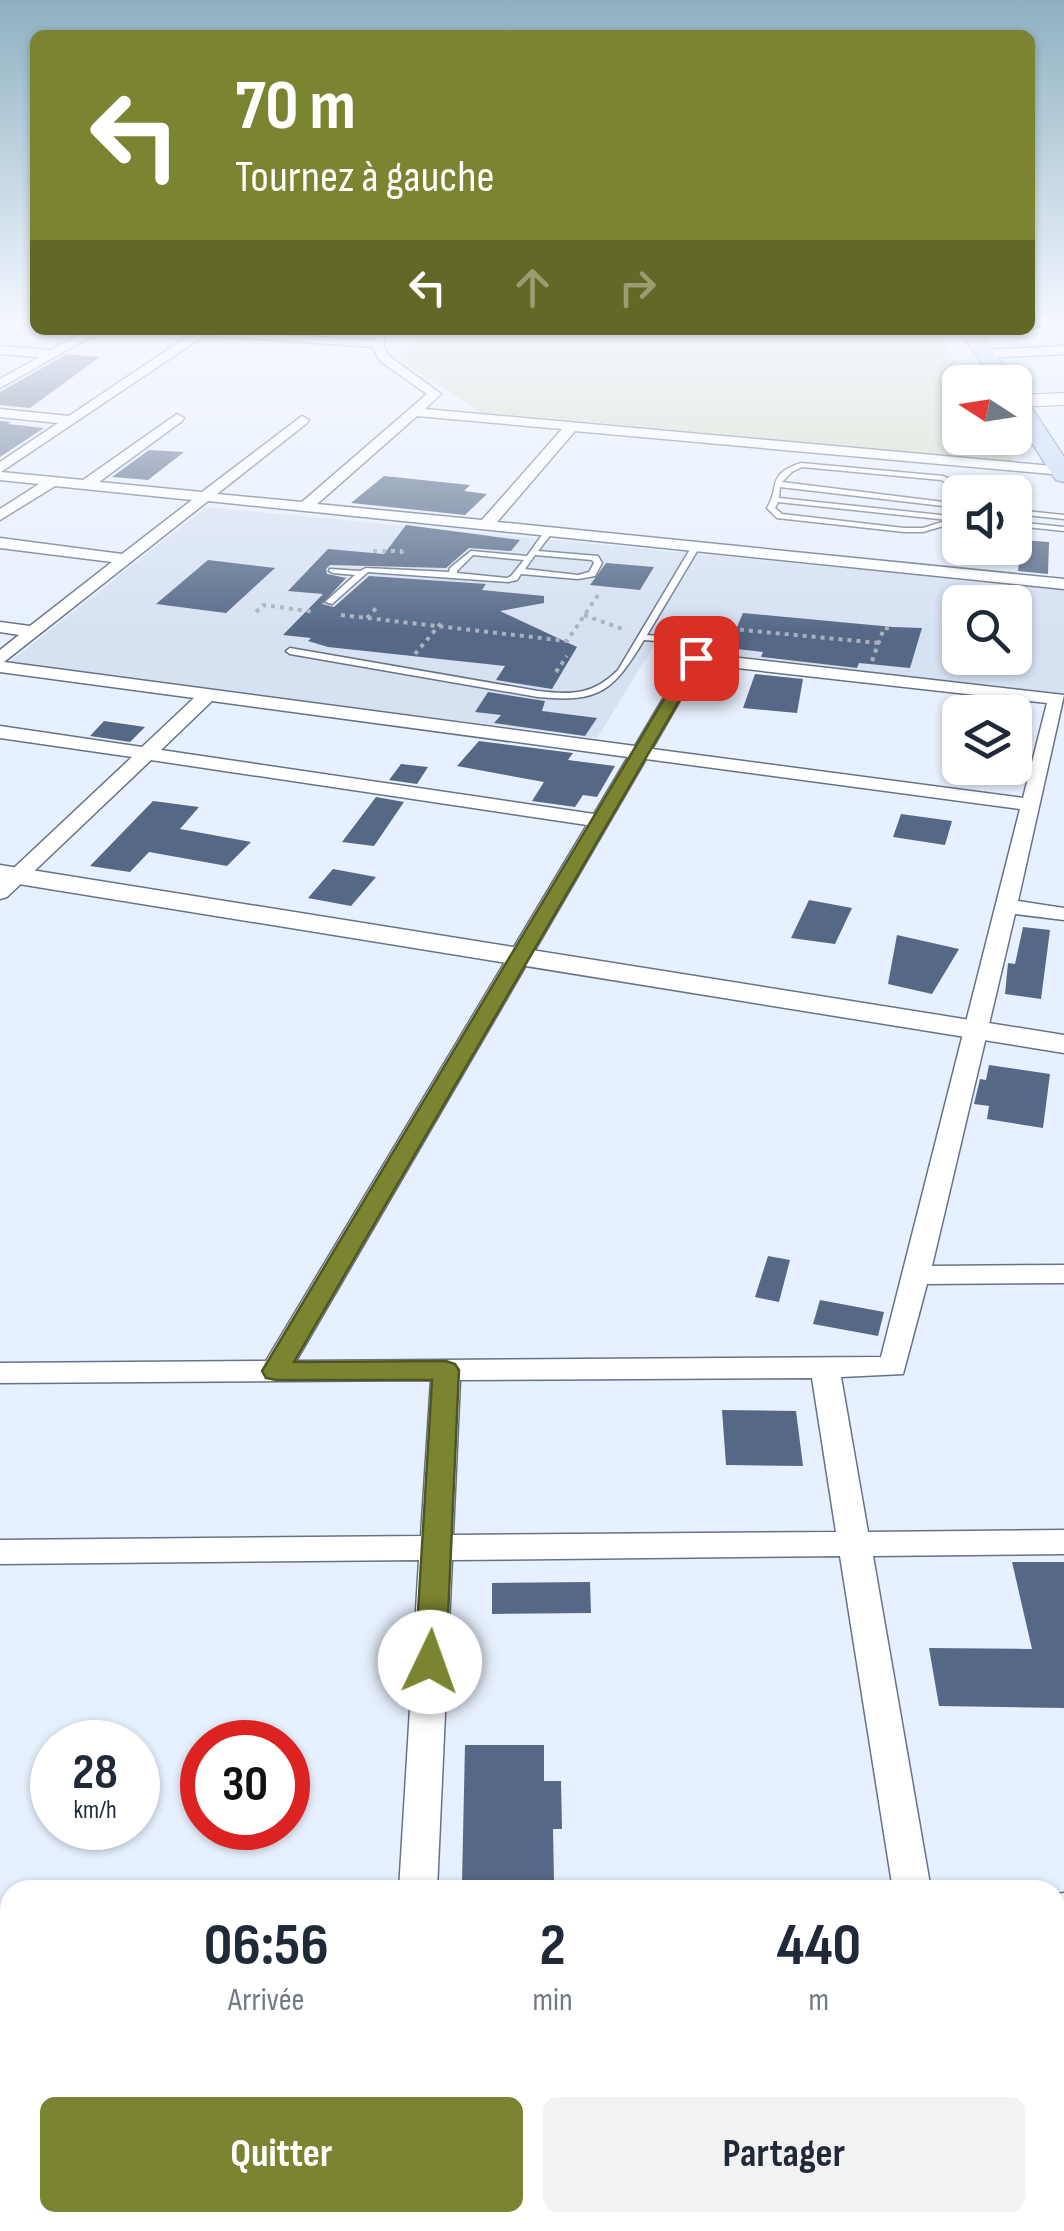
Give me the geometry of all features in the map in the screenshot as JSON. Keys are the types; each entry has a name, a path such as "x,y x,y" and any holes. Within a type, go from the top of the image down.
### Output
{"highway":[{"path":"1032,426 1063,473"}],"street":[{"path":"0,468 63,425"},
{"path":"86,484 167,425"},
{"path":"0,658 296,425"},
{"path":"306,506 399,425"},
{"path":"560,425 1063,473"},
{"path":"485,526 570,426"},
{"path":"0,476 1064,584"},
{"path":"0,516 53,481"},
{"path":"0,501 20,503"},
{"path":"0,543 126,559"},
{"path":"0,627 34,632"},
{"path":"0,1373 893,1367 1060,700 696,658 276,1371"},
{"path":"0,667 1031,805"},
{"path":"6,880 208,695"},
{"path":"0,732 600,821"},
{"path":"6,880 1064,1044"},
{"path":"1006,906 1064,914"},
{"path":"916,1275 1064,1274"},
{"path":"825,1368 910,1880"},
{"path":"419,1880 446,1370"},
{"path":"0,1552 1064,1542"}],"lane":[{"path":"776,500 960,519 923,530 780,516 771,508 777,484 791,468 801,465 942,478"},
{"path":"777,484 942,504"},
{"path":"1032,514 1064,517"},
{"path":"1032,526 1064,529"},
{"path":"334,572 396,570 508,580 548,533"},
{"path":"290,651 568,697 592,694 608,686 695,548"},
{"path":"453,575 453,570 472,554 595,558 598,563 592,574 578,577 519,571"},
{"path":"396,570 406,558"},
{"path":"328,602 358,573"},
{"path":"642,636 714,644"}],"path":[{"path":"340,614 567,641 598,595"},
{"path":"256,612 262,606 321,612"},
{"path":"367,618 378,606"},
{"path":"584,615 642,636"},
{"path":"412,657 440,624"},
{"path":"714,644 722,626 751,632 760,628 829,640 878,642 884,628 892,628"},
{"path":"556,672 567,656"}],"shaded area":[{"path":"206,507 1022,585 942,585 942,675 1032,675 1032,586 1064,589 1064,694 653,647 597,738 7,664"}],"green space":[{"path":"623,425 942,425 942,454"},
{"path":"948,455 1009,455 1013,461"}],"building":[{"path":"0,425 44,428 0,457"},
{"path":"149,450 184,452 148,480 112,477"},
{"path":"384,476 470,485 464,491 487,494 465,515 351,503"},
{"path":"406,525 520,540 511,551 469,548 446,568 330,565 327,574 346,578 322,604 334,607 369,576 486,584 482,590 544,596 544,603 500,611 577,647 552,689 496,680 505,666 328,647 308,641 311,638 283,635 323,594 288,591 328,549 384,554"},
{"path":"1032,541 1049,542 1048,574 1018,571 1019,565 1032,565"},
{"path":"208,560 275,568 226,613 156,604"},
{"path":"606,563 654,567 640,590 590,585"},
{"path":"743,613 922,628 910,668 859,663 857,668 761,657 763,652 728,648"},
{"path":"755,674 803,679 797,713 743,708"},
{"path":"488,692 545,701 542,711 597,718 585,736 494,723 501,715 475,712"},
{"path":"104,721 145,727 130,742 90,736"},
{"path":"479,741 573,753 568,760 615,766 597,797 583,795 575,807 532,801 544,782 457,766"},
{"path":"401,764 428,767 417,784 389,780"},
{"path":"376,797 404,802 374,846 342,842"},
{"path":"153,801 199,807 180,829 251,842 227,866 149,852 130,872 90,866"},
{"path":"901,814 952,821 945,845 893,837"},
{"path":"333,869 376,877 351,906 308,898"},
{"path":"809,900 852,908 835,944 791,938"},
{"path":"1023,927 1050,930 1041,999 1005,994 1008,963 1015,964"},
{"path":"897,935 959,949 932,994 888,984"},
{"path":"989,1065 1050,1074 1043,1128 987,1119 989,1106 974,1104 980,1079 986,1080"},
{"path":"768,1256 790,1260 779,1302 755,1297"},
{"path":"820,1300 884,1312 878,1336 813,1324"},
{"path":"722,1410 796,1411 803,1466 726,1465"},
{"path":"1012,1562 1064,1562 1064,1708 939,1706 929,1648 1032,1649"},
{"path":"590,1582 591,1613 492,1614 492,1583"},
{"path":"465,1745 544,1745 544,1781 561,1781 562,1829 553,1829 554,1880 462,1880"}],"route":[{"path":"430,1662 446,1370 276,1371 696,658"}]}
